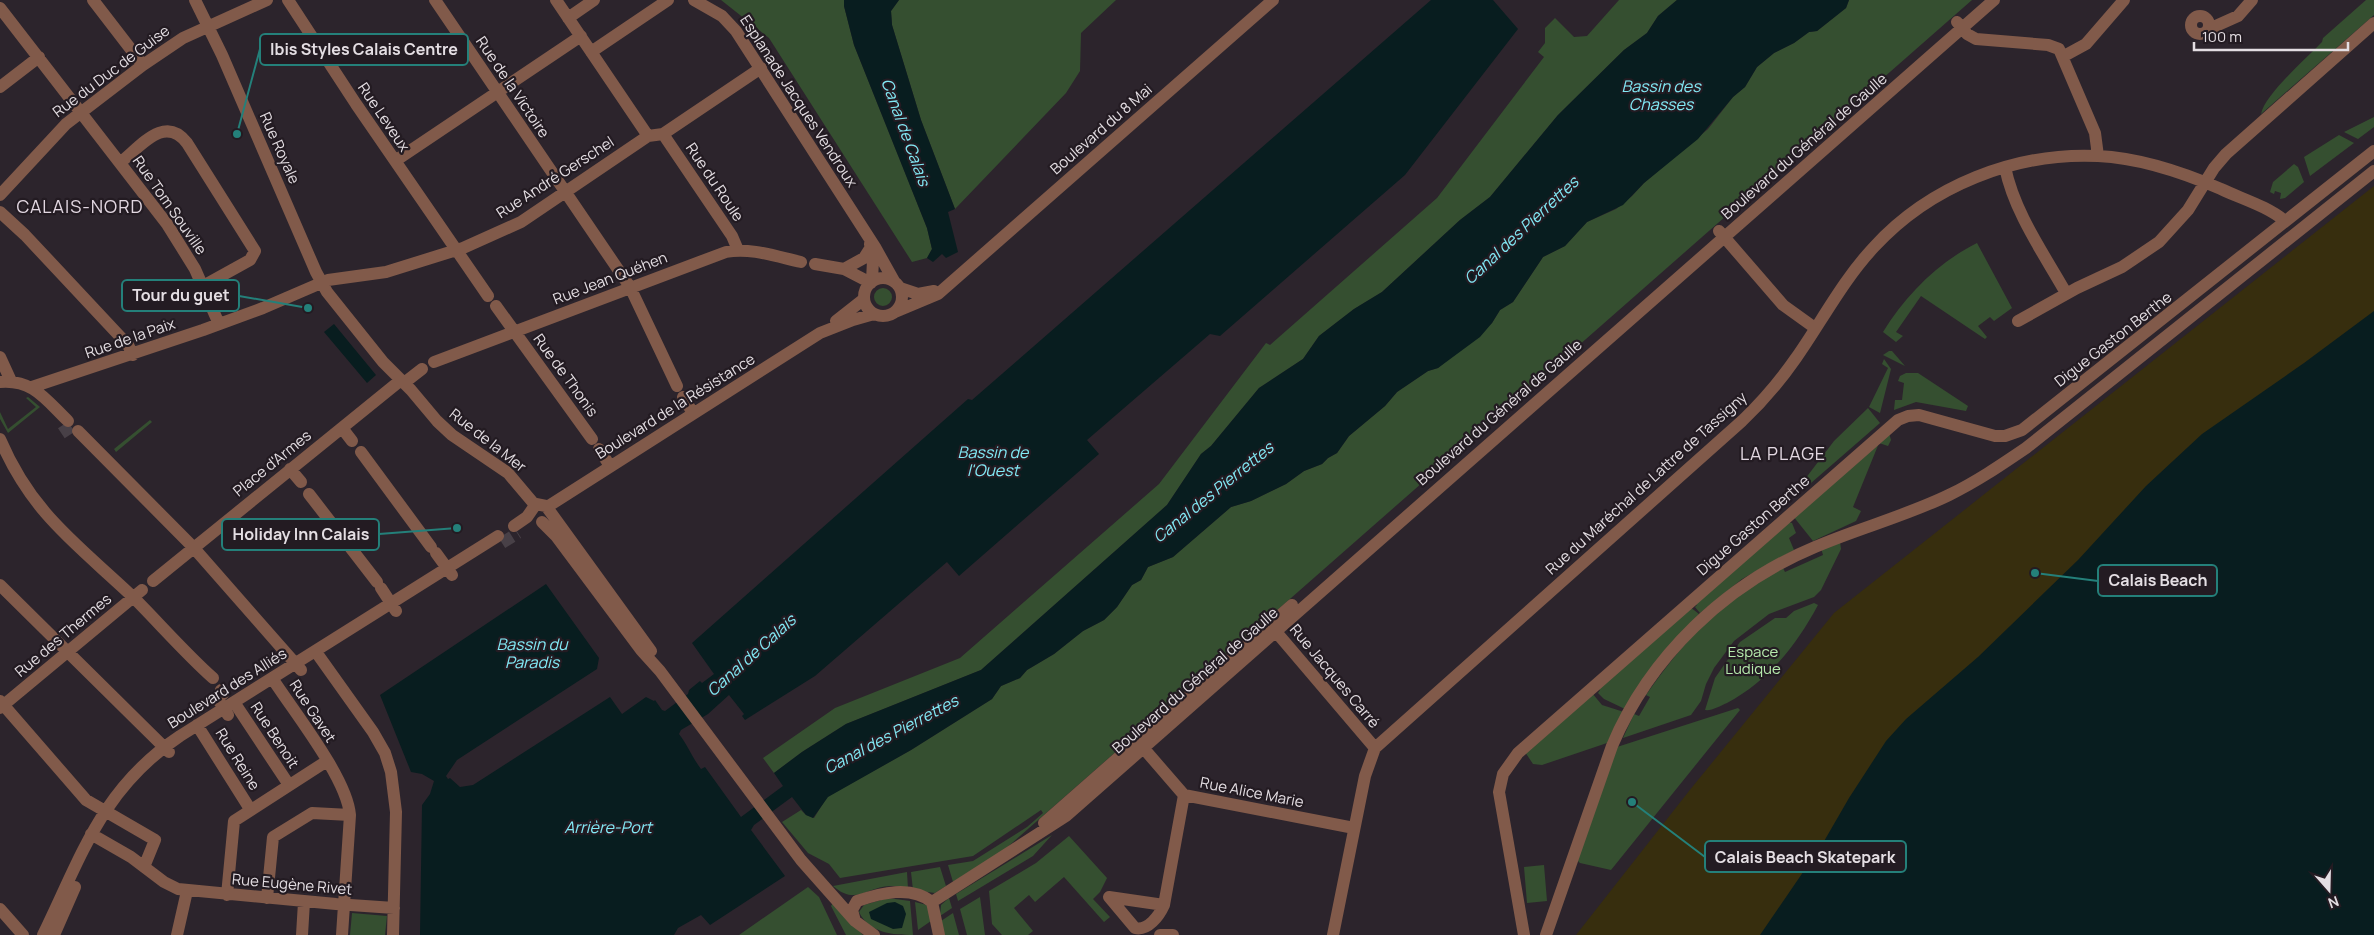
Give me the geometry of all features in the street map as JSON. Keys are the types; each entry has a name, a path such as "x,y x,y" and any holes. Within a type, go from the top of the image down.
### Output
{"street":[{"path":"94,0 143,66"},
{"name":"Rue Royale","path":"195,0 321,282"},
{"name":"Rue du Duc de Guise","path":"0,195 56,133 174,43 207,25 267,0"},
{"name":"Rue Leveux","path":"288,0 455,251 488,296"},
{"name":"Rue de la Victoire","path":"435,0 630,287 680,391 693,413"},
{"path":"556,0 648,136"},
{"path":"568,18 594,0"},
{"path":"591,52 668,0"},
{"name":"Esplanade Jacques Vendroux","path":"694,0 714,10 730,23 761,68 897,284"},
{"name":"Boulevard du 8 Mai","path":"895,312 933,298 1273,0"},
{"name":"Boulevard du Général de Gaulle","path":"1960,26 1982,0"},
{"name":"Boulevard du Général de Gaulle","path":"932,902 1054,825 1140,745 1721,234 1960,26 1994,0"},
{"path":"2064,56 2086,44 2124,0"},
{"path":"2209,29 2238,16 2252,0"},
{"name":"Rue Tom Souville","path":"0,8 121,162 180,243 203,286 219,324"},
{"path":"2018,321 2066,293 2122,267 2159,242 2188,210 2205,182 2232,148 2374,23"},
{"path":"1960,26 1972,37 1981,40 2052,46 2059,50 2064,56 2096,132 2098,156"},
{"path":"395,162 581,36"},
{"path":"0,87 39,57"},
{"name":"Rue André Gerschel","path":"321,282 386,272 455,251 521,222 648,136 663,134 761,68"},
{"path":"121,162 161,131 176,133 187,143 255,251 250,260 203,286"},
{"name":"Rue du Roule","path":"663,134 732,236 738,250"},
{"name":"Digue Gaston Berthe","path":"1524,935 1499,792 1503,774 1518,753 1898,420 1908,416 1919,415 1988,435 2005,436 2016,433 2047,412 2374,150"},
{"name":"Rue du Maréchal de Lattre de Tassigny","path":"1333,935 1365,776 1375,748 1728,435 1776,384 1856,268 1892,230 1924,205 1974,178 2005,167 2047,159 2098,156 2155,165 2205,182 2269,210 2285,221"},
{"path":"2005,167 2008,182 2025,219 2066,293"},
{"name":"Digue Gaston Berthe","path":"1546,935 1618,732 1656,670 1707,614 1750,581 1787,559 1829,541 1942,499 1994,470 2026,448 2374,171"},
{"path":"0,212 31,242 128,345 133,355"},
{"name":"Esplanade Jacques Vendroux","path":"865,231 871,247 872,282"},
{"path":"1721,234 1783,305 1815,328"},
{"path":"837,269 864,258 871,247"},
{"name":"Rue Jean Quéhen","path":"434,362 726,252 738,250 801,262"},
{"path":"815,264 837,269 872,282"},
{"path":"837,269 864,298 867,308 874,314 885,316 895,312 902,302 897,284 884,278 872,282 866,288 864,298"},
{"path":"321,282 383,362 402,381 422,369"},
{"name":"Rue de la Paix","path":"32,387 133,355 219,324 268,306 321,282"},
{"name":"Boulevard du 8 Mai","path":"897,284 910,292 925,294 950,282"},
{"name":"Boulevard de la Résistance","path":"540,513 610,466 820,333 864,298"},
{"name":"Rue de Thonis","path":"496,306 610,466"},
{"name":"Boulevard de la Résistance","path":"820,333 874,314"},
{"path":"0,357 6,382 32,387 68,421"},
{"name":"Place d'Armes","path":"193,547 402,381"},
{"name":"Rue de la Mer","path":"402,381 442,427 508,473 640,634 660,671 778,830 855,921 874,935"},
{"path":"342,428 352,441"},
{"path":"78,431 193,547 299,667"},
{"path":"0,440 17,475 50,520 138,594 211,676"},
{"path":"361,452 449,572"},
{"path":"290,469 301,482"},
{"path":"309,494 394,607"},
{"path":"516,530 540,513"},
{"name":"Boulevard des Alliés","path":"43,935 107,813 129,778 199,728 319,655 500,540"},
{"path":"153,581 193,547"},
{"path":"0,585 166,750"},
{"name":"Rue des Thermes","path":"1,705 138,594"},
{"name":"Rue Jacques Carré","path":"1273,628 1375,748"},
{"path":"319,655 381,746 394,782 396,812 393,935"},
{"name":"Rue Gavet","path":"275,682 327,761 346,794 350,815 342,935"},
{"path":"221,690 223,694 217,698 231,709"},
{"path":"1,705 86,800 155,840 144,867"},
{"name":"Rue Benoit","path":"231,709 289,785"},
{"name":"Rue Reine","path":"199,728 250,810"},
{"name":"Rue Alice Marie","path":"1140,745 1184,795 1354,828"},
{"path":"227,894 232,825 236,818 327,761"},
{"path":"1164,905 1184,795"},
{"path":"267,898 273,837 312,813 350,815"},
{"name":"Boulevard des Alliés","path":"54,935 95,836"},
{"name":"Rue Eugène Rivet","path":"95,836 131,857 164,882 187,891 394,908"},
{"path":"826,887 843,899 858,901 892,891 923,897 932,902 939,935"},
{"path":"177,935 187,891"},
{"path":"855,921 852,910 858,901"},
{"path":"302,935 304,902"},
{"path":"0,909 23,935"},
{"path":"1160,935 1173,935"}],"green space":[{"path":"721,0 844,0 854,45 927,228 932,249 927,258 912,262 769,38"},
{"path":"899,0 1116,0 1081,33 1080,71 1066,93 955,209 921,120 892,25 891,11"},
{"path":"1619,0 1677,0 1658,16 1647,33 1624,50 1558,115 1490,197 1460,220 1382,292 1354,309 1319,336 1303,359 1259,388 1211,446 1201,454 1167,505 981,670 846,724 802,752 774,773 763,758 835,708 960,658 1159,484 1266,343 1270,345 1437,198 1544,57 1538,52 1545,43 1545,28 1555,18 1574,37 1587,36"},
{"path":"1849,0 1972,0 1004,850 953,882 948,865 973,861 1027,827 1043,813 1041,810 973,856 840,878 829,864 808,853 782,822 801,810 806,815 814,818 827,797 911,750 992,699 1001,686 1020,678 1027,670 1054,654 1083,631 1104,620 1117,607 1132,585 1141,580 1148,567 1173,557 1231,507 1251,501 1286,484 1304,471 1322,464 1337,453 1349,436 1385,406 1397,392 1428,371 1438,368 1492,323 1500,310 1513,302 1543,257 1565,246 1587,222 1616,209 1708,129 1733,97 1745,87 1757,67 1774,53 1794,43 1809,32 1817,31 1846,8"},
{"path":"2366,0 2374,0 2374,15 2261,114 2270,97 2287,76 2322,42 2323,38"},
{"path":"2374,117 2374,127 2358,139 2344,132"},
{"path":"2339,135 2354,143 2310,176 2304,157"},
{"path":"2294,164 2298,167 2304,182 2285,198 2280,199 2281,193 2275,191 2274,194 2270,192 2273,182"},
{"path":"1977,243 2012,308 1994,321 1990,317 1978,326 1987,337 1985,339 1921,296 1896,332 1903,336 1896,342 1883,332 1902,305 1924,281 1949,260"},
{"path":"883,288 889,291 892,297 889,303 883,306 877,303 874,297 877,291"},
{"path":"1892,351 1905,366 1883,355"},
{"path":"1884,359 1891,369 1880,413 1869,407 1888,368 1882,364"},
{"path":"1906,373 1918,373 1968,406 1966,411 1916,402 1894,410 1895,400 1902,400 1904,383 1898,381 1900,376"},
{"path":"28,397 40,407 8,433 0,419 0,412 8,429 36,407 26,398"},
{"path":"1868,408 1880,423 1803,490 1802,483 1834,441"},
{"path":"150,420 152,422 116,452 114,449"},
{"path":"1889,433 1891,440 1888,446 1879,443 1853,507 1861,511 1856,521 1813,541 1793,516"},
{"path":"1787,522 1792,523 1796,533 1789,538 1794,550 1742,579 1700,613 1695,607 1697,605 1695,603"},
{"path":"1840,542 1841,549 1821,590 1814,597 1769,614 1734,641 1714,668 1706,684 1701,701 1691,715 1623,738 1634,714 1639,716 1650,697 1646,695 1654,683 1681,649 1711,617 1782,566 1785,572 1823,555 1821,548"},
{"name":"Espace Ludique","path":"1814,603 1818,605 1800,635 1768,673 1742,694 1727,703 1705,710 1715,678 1740,642 1775,618 1786,618 1794,611"},
{"path":"1690,607 1699,614 1625,709 1604,699 1598,693 1600,690 1598,688"},
{"path":"1592,693 1602,705 1624,712 1607,743 1542,765 1533,764 1525,752"},
{"path":"1738,708 1740,710 1611,870 1580,863 1577,860 1617,747"},
{"path":"1052,835 1033,856 958,901 956,894"},
{"path":"1069,836 1107,878 1100,892 1093,899 1110,917 1104,922 1064,877 1035,902 1029,895 1014,908 1033,931 1028,935 1002,935 992,924 989,891 1036,863"},
{"path":"1544,865 1547,901 1527,903 1524,867"},
{"path":"940,867 946,886 935,893 913,890 911,872"},
{"path":"907,872 908,889 894,886 884,887 862,894 849,895 833,886"},
{"path":"808,887 819,897 837,935 739,935"},
{"path":"980,897 985,935 967,935 960,909"},
{"path":"888,898 910,901 913,935 890,933 875,929 863,919 859,912 864,905"},
{"path":"949,898 952,908 940,916 941,905"},
{"path":"915,902 927,905 931,921 918,930"},
{"path":"833,903 863,935 846,935 831,906"},
{"path":"352,913 387,916 385,935 350,935"},
{"path":"953,913 959,935 944,935 941,921"}],"sand":[{"path":"2374,186 2374,415 1794,935 1576,935 1689,791 1834,613"}],"water":[{"name":"Canal de Calais","path":"844,0 899,0 891,11 892,25 921,120 955,209 948,212 958,252 946,258 942,254 933,262 927,258 932,249 927,228 854,45"},
{"path":"1431,0 1493,0 1518,29 1405,175 1220,336 1210,334 1087,440 1099,454 959,576 947,562 815,676 745,720 742,716 744,714 729,695 708,714 681,730 679,734 698,765 701,769 705,767 741,817 783,786 774,773 802,752 846,724 981,670 1167,505 1201,454 1211,446 1259,388 1303,359 1319,336 1354,309 1382,292 1460,220 1490,197 1558,115 1624,50 1647,33 1658,16 1677,0 1849,0 1846,8 1817,31 1809,32 1794,43 1774,53 1757,67 1745,87 1733,97 1698,139 1644,183 1623,205 1587,222 1565,246 1543,257 1513,302 1500,310 1480,337 1438,368 1428,371 1397,392 1385,406 1349,436 1337,453 1322,464 1304,471 1286,484 1251,501 1231,507 1173,557 1148,567 1141,580 1132,585 1117,607 1104,620 1083,631 1054,654 1027,670 1020,678 1001,686 992,699 911,750 828,797 813,818 806,815 792,797 754,825 751,830 785,876 710,925 701,915 678,928 674,935 420,935 422,805 430,794 434,781 422,774 411,772 380,695 546,584 599,658 597,669 457,760 446,776 448,779 450,778 460,787 473,785 610,697 622,714 646,697 655,700 662,710 665,711 688,694 689,690 700,681 702,683 714,674 692,643 968,399 972,400"},
{"path":"2374,311 2374,935 1760,935 1823,843 1849,798 1886,741 1906,719 1978,657 2078,560 2146,486 2202,434 2304,363"},
{"path":"334,324 376,375 367,383 324,332"},
{"path":"895,902 903,906 906,914 902,928 893,929 871,919 869,912 887,903"}],"tunnel":[{"path":"63,425 71,437"},
{"path":"502,543 518,533"}],"place":[{"name":"Ibis Styles Calais Centre","path":"237,134"},
{"name":"Tour du guet","path":"308,308"},
{"name":"Holiday Inn Calais","path":"457,528"},
{"name":"Calais Beach","path":"2035,573"},
{"name":"Calais Beach Skatepark","path":"1632,802"}],"district":[{"name":"CALAIS-NORD","path":"80,206"},
{"name":"LA PLAGE","path":"1783,453"}],"water label":[{"name":"Bassin des Chasses","path":"1661,95"},
{"name":"Canal des Pierrettes","path":"1521,230"},
{"name":"Bassin de l'Ouest","path":"993,461"},
{"name":"Canal des Pierrettes","path":"1213,492"},
{"name":"Bassin du Paradis","path":"532,653"},
{"name":"Canal des Pierrettes","path":"891,734"},
{"name":"Arrière-Port","path":"608,827"}]}
